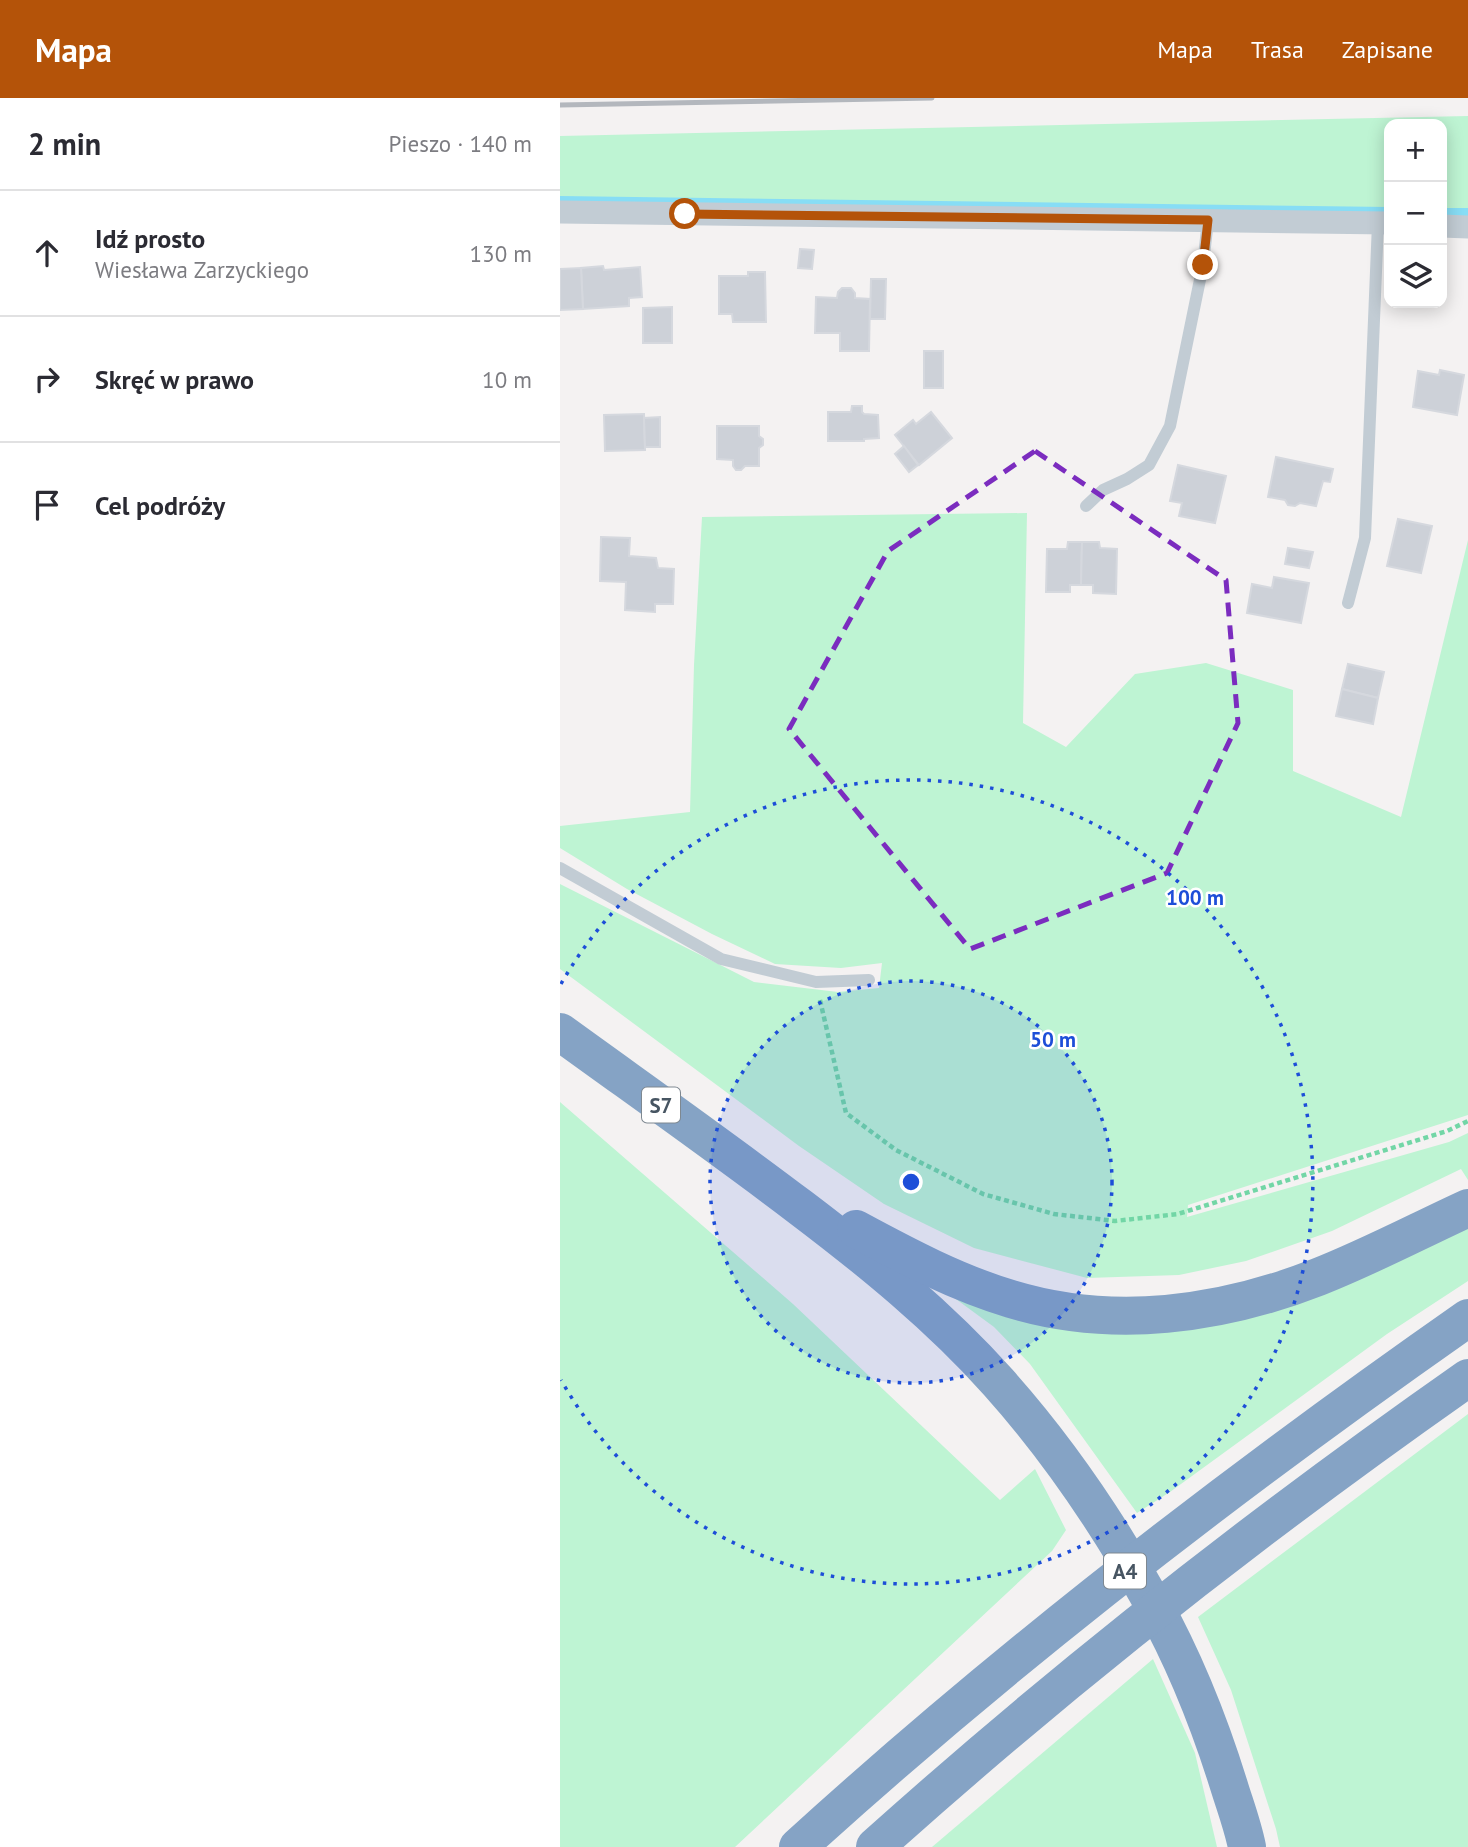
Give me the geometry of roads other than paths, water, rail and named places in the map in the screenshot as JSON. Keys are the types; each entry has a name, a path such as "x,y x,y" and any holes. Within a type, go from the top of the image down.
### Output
{"highway":[{"name":"S7","path":"560,1032 762,1178"},
{"path":"762,1178 909,1258 957,1280 1011,1299 1061,1311 1115,1316 1167,1315 1215,1308 1267,1295 1319,1277 1468,1208"},
{"path":"762,1178 852,1246 928,1311 997,1380 1066,1464 1100,1513 1166,1628 1193,1684 1218,1749 1247,1847"},
{"name":"A4","path":"799,1847 1001,1670 1169,1536 1260,1466 1468,1318"},
{"name":"A4","path":"875,1847 1071,1677 1189,1583 1468,1378"}],"street":[{"path":"560,212 1384,223"},
{"path":"1447,226 1468,227"}],"lane":[{"path":"1086,506 1103,490 1149,465 1170,426 1203,265 1208,220"},
{"path":"1348,603 1365,538 1384,223"},
{"path":"560,868 721,959 816,982 869,980"}],"waterway":[{"path":"560,200 1384,211"},
{"path":"1447,212 1468,212"}],"railway":[{"path":"560,105 932,98"}]}
